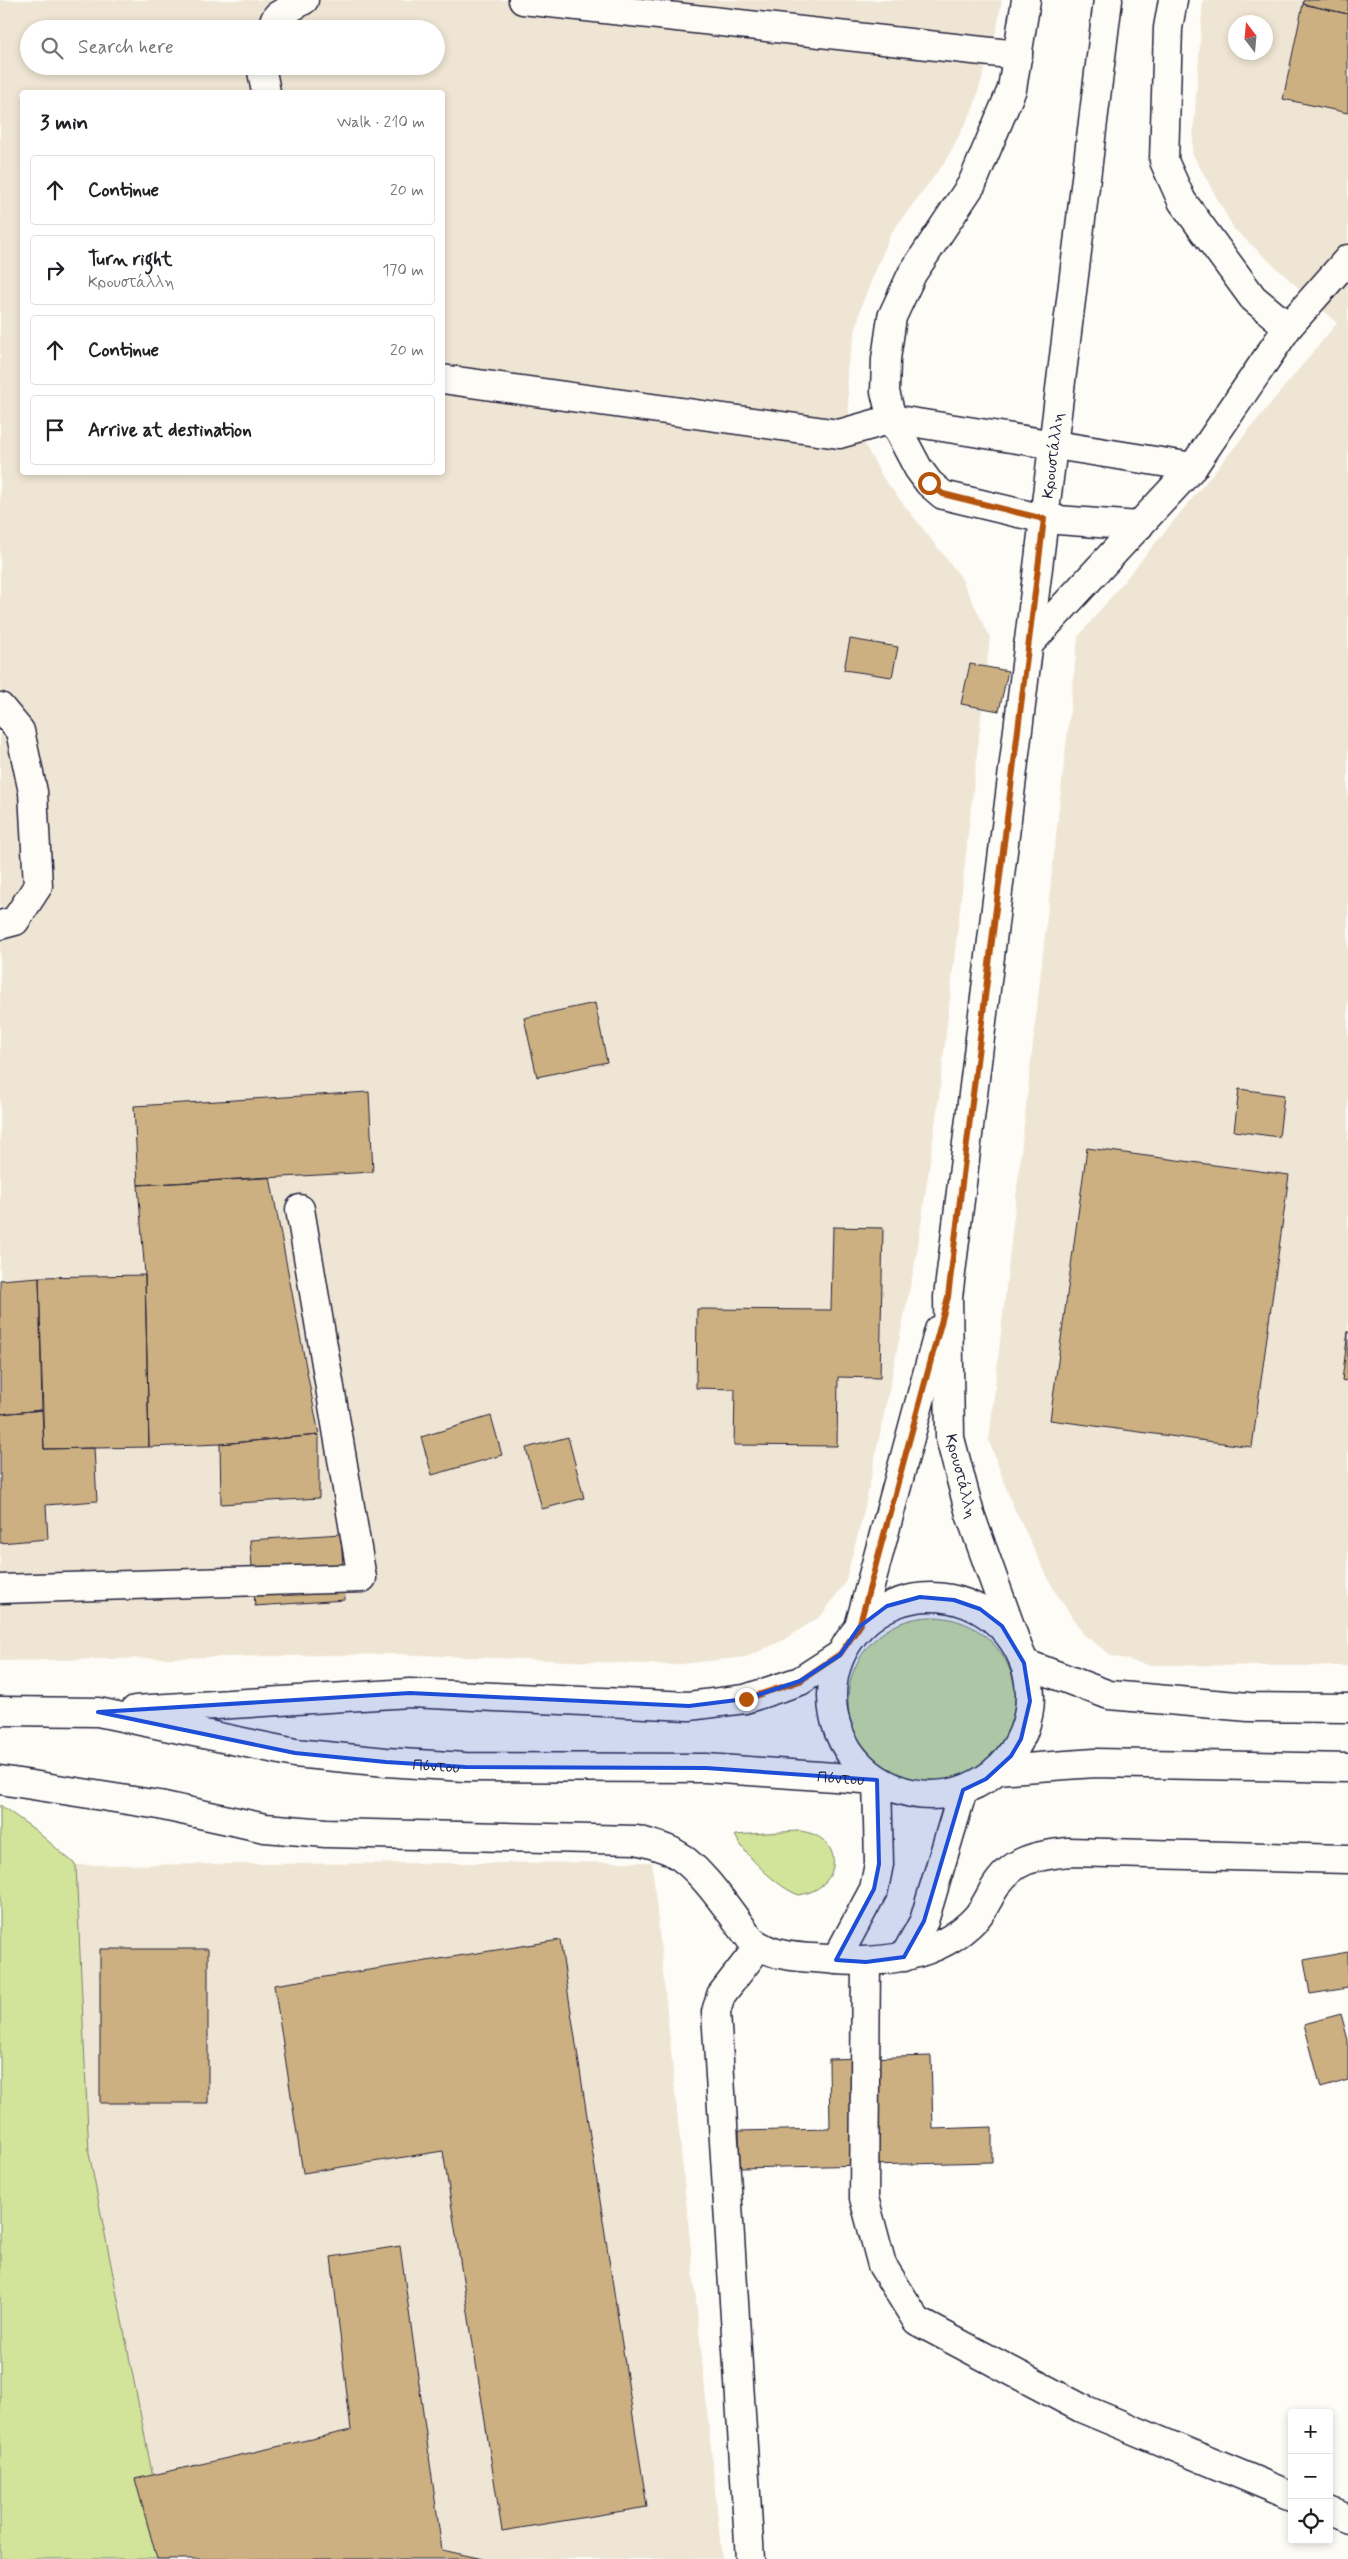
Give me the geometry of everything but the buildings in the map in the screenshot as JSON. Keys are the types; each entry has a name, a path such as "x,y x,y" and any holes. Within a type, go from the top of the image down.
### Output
{"street":[{"path":"275,20 277,16 304,0"},
{"path":"523,0 1018,55"},
{"path":"1026,0 1012,89 972,184 912,274 892,317 886,359 885,392 892,419 918,468 929,483 943,494 1044,519 1139,526"},
{"name":"Κρουστάλλη","path":"997,1770 1010,1756 1021,1739 1030,1701 1021,1655 970,1514 950,1438 948,1297 1108,0"},
{"path":"1173,0 1168,28 1164,161 1182,200 1253,298 1288,327"},
{"path":"263,75 266,90"},
{"path":"1028,645 1193,468 1288,327 1348,259"},
{"path":"445,379 839,434 892,419 1193,468"},
{"path":"0,707 20,731 22,740 33,792 38,886 15,921 0,925"},
{"path":"0,1588 362,1578 300,1210"},
{"name":"Κρουστάλλη","path":"859,1627 948,1297"},
{"path":"1348,1708 1249,1707 1109,1695 1021,1655 1002,1626 980,1609 954,1600 920,1597 888,1606 859,1627 840,1654 832,1682 832,1710 840,1738 856,1762 877,1780 898,1790 920,1795 942,1795 963,1790 997,1770 1095,1763 1348,1768"},
{"path":"98,1712 410,1693 689,1706 746,1699 800,1681 840,1654"},
{"name":"Πόντου","path":"0,1710 98,1712 295,1753 386,1762 465,1767 706,1768 877,1780"},
{"path":"0,1780 158,1805 265,1828 326,1833 637,1840 672,1852 687,1863 752,1941 759,1946 776,1954 866,1962 904,1957 950,1938 974,1920 984,1909 1007,1871 1027,1859 1068,1852 1348,1859"},
{"path":"836,1960 874,1889 879,1864 877,1780"},
{"path":"904,1957 924,1921 963,1790"},
{"path":"750,2559 716,2012 721,1995 759,1946"},
{"path":"866,1962 864,2198 882,2265 917,2321 1081,2408 1288,2494"},
{"path":"1333,2513 1348,2519"}],"highlighted area":[{"path":"920,1597 954,1600 980,1609 1002,1626 1024,1663 1030,1701 1021,1739 1011,1756 986,1779 963,1790 924,1921 904,1957 866,1962 836,1960 874,1889 879,1864 877,1780 706,1768 465,1767 386,1762 295,1753 98,1712 410,1693 689,1706 745,1699 800,1681 840,1655 859,1627 887,1606"}],"shaded area":[{"path":"0,0 1002,0 997,28 973,109 945,162 891,233 862,304 847,368 849,415 883,478 960,576 990,637 939,1097 917,1253 865,1507 845,1583 821,1616 782,1641 746,1657 672,1665 393,1654 0,1661"},
{"path":"1203,0 1348,0 1348,1666 1148,1665 1112,1656 1084,1635 1054,1590 1013,1506 989,1441 1078,637 1337,323 1234,229 1192,153"},
{"path":"652,1862 722,2559 169,2559 89,2153 76,1865"}],"green space":[{"path":"932,1617 956,1621 971,1627 979,1631 997,1648 1002,1654 1012,1677 1016,1701 1012,1725 1006,1740 1002,1748 985,1766 979,1771 956,1781 932,1785 908,1781 893,1775 885,1771 867,1754 862,1748 852,1725 848,1701 852,1677 858,1662 862,1654 879,1636 885,1631 908,1621"},
{"path":"0,1805 34,1829 76,1865 89,2153 169,2559 0,2559"},
{"path":"798,1831 813,1834 824,1841 831,1851 833,1862 831,1872 825,1882 814,1890 799,1895 781,1885 762,1870 739,1843 735,1835"}],"route":[{"path":"746,1699 800,1681 840,1654 859,1627 948,1297 1044,519 943,494 929,483"}]}
